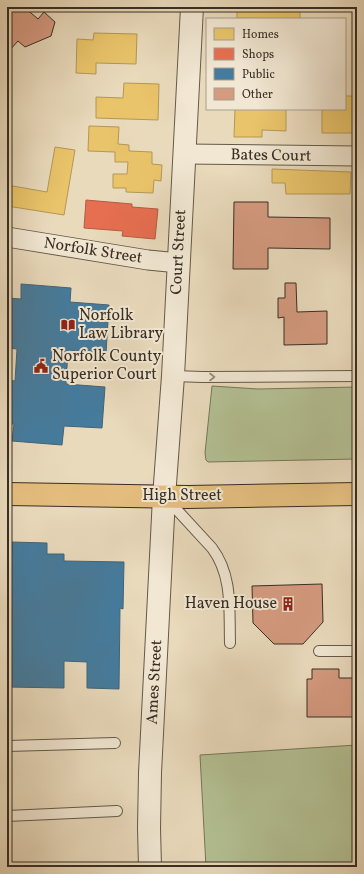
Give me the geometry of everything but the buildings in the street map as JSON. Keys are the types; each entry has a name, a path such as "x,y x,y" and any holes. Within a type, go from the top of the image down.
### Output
{"main road":[{"name":"High Street","path":"7,494 164,497 357,494"}],"street":[{"name":"Court Street","path":"164,497 173,376 192,7"},
{"name":"Bates Court","path":"185,154 357,156"},
{"name":"Norfolk Street","path":"7,237 148,260 179,263"},
{"name":"Ames Street","path":"150,867 150,773 164,497"}],"lane":[{"path":"173,376 357,376"},
{"path":"164,497 212,548 223,566 228,589 230,643"},
{"path":"318,651 357,651"},
{"path":"7,746 115,743"},
{"path":"7,816 117,811"}],"green space":[{"path":"212,386 258,389 357,387 357,459 208,462 206,460 205,453"},
{"path":"357,745 357,867 206,867 200,755"}],"place":[{"name":"Norfolk Law Library","path":"68,325"},
{"name":"Norfolk County Superior Court","path":"41,366"},
{"name":"Haven House","path":"288,604"}]}
